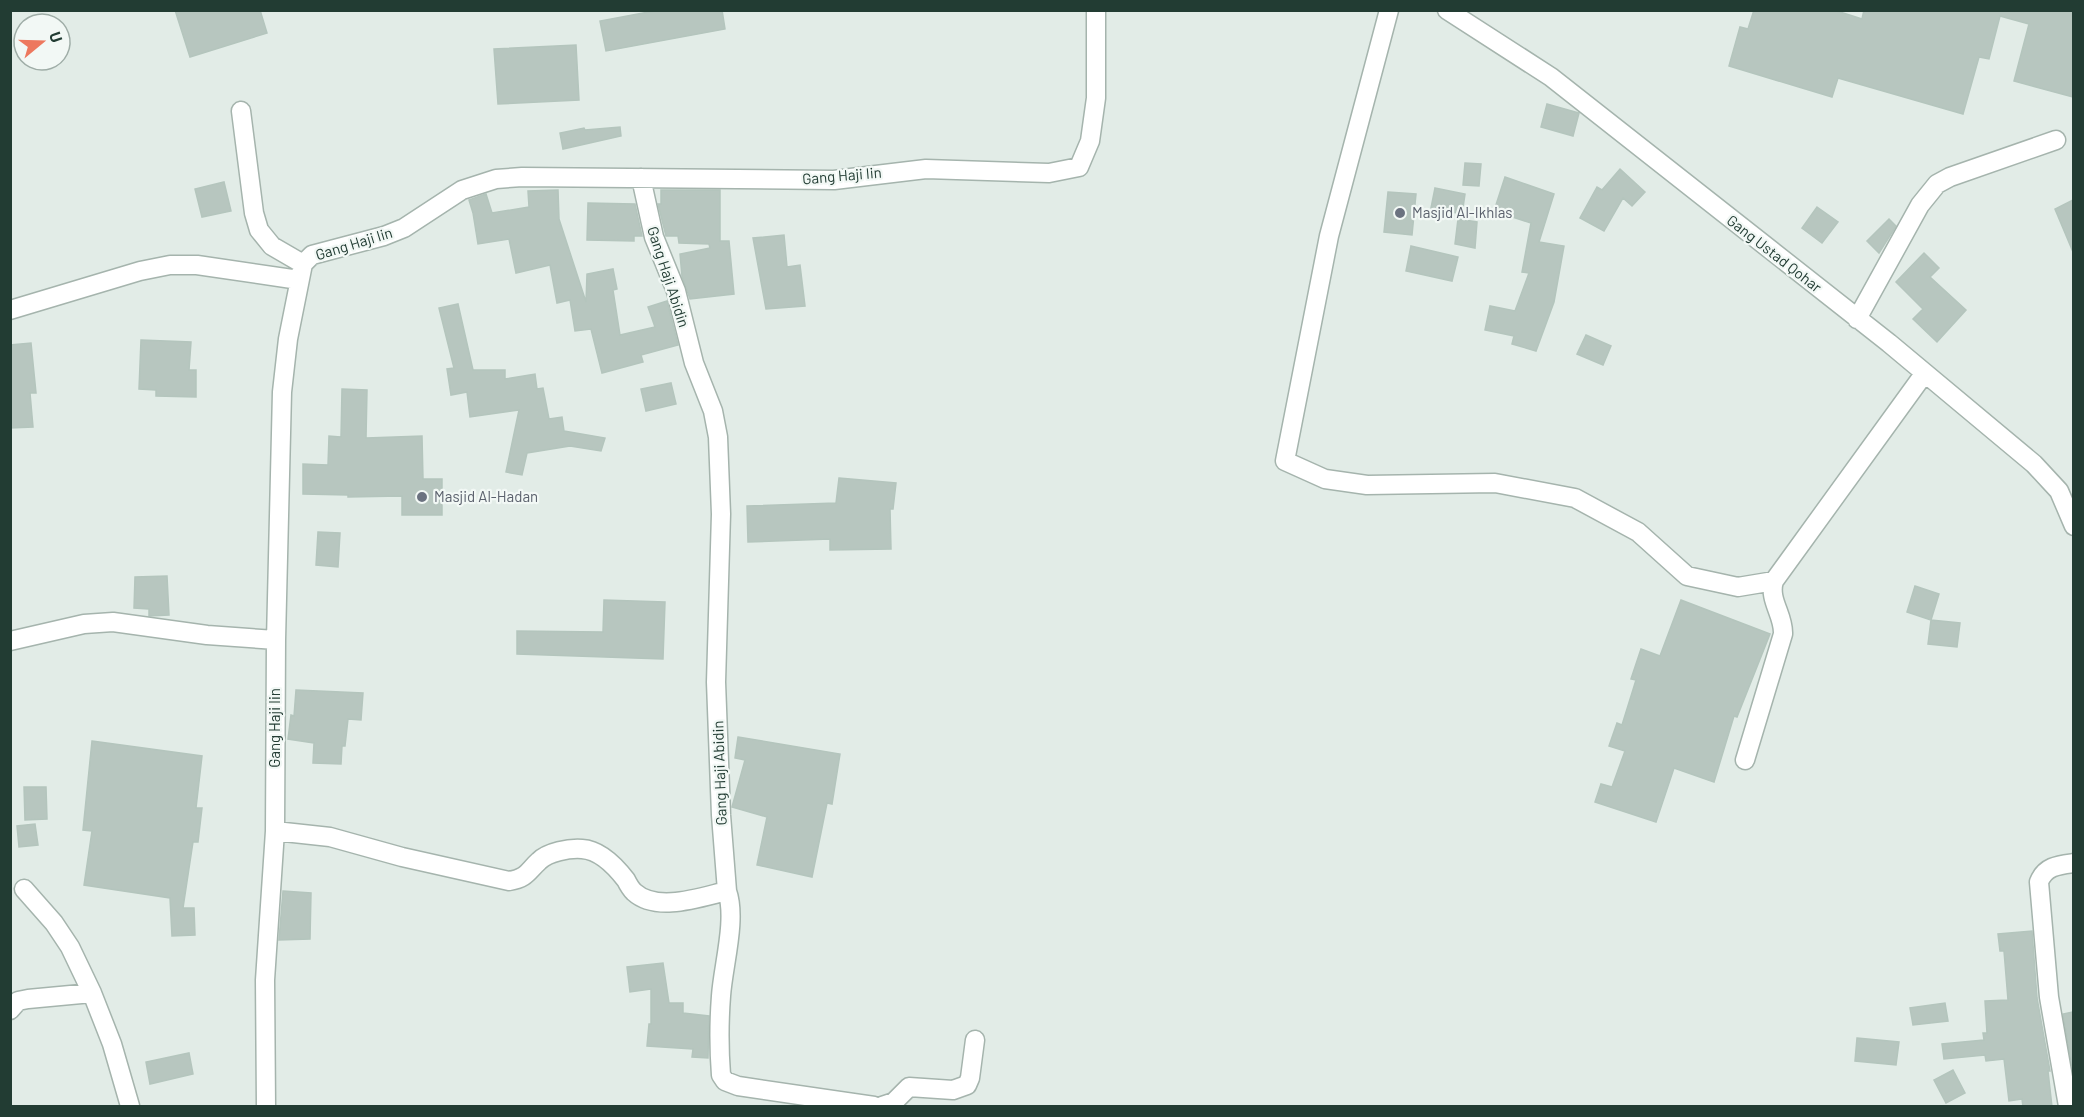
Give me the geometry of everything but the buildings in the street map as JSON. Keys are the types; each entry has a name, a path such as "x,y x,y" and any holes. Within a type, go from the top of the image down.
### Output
{"street":[{"name":"Gang Haji Iin","path":"266,1107 265,980 275,831 276,640 282,392 288,339 301,272 312,255 384,236 418,219 462,189 496,179 640,177 834,180 926,169 1049,173 1079,167 1090,141 1096,98 1096,10"},
{"path":"1389,10 1329,236 1285,461 1325,479 1367,485 1495,483 1575,498 1638,532 1687,576 1738,587 1774,581"},
{"name":"Gang Ustad Qohar","path":"1447,10 1551,77 1889,343 2034,464 2059,491 2073,526"},
{"path":"241,111 254,213 259,230 272,246 301,272"},
{"path":"1857,319 1920,205 1937,184 1950,177 2056,140"},
{"name":"Gang Haji Abidin","path":"640,177 654,237 676,291 694,363 713,411 718,437 721,514 716,682 722,825 727,891 731,901 721,997 721,1075 725,1081 738,1086 874,1107"},
{"path":"10,310 140,270 170,265 301,272"},
{"path":"1745,760 1783,634 1772,591 1774,581 1924,374"},
{"path":"10,641 84,624 112,622 207,635 276,640"},
{"path":"275,831 330,837 402,857 509,881 526,876 544,857 558,852 583,849 605,858 634,892 648,899 669,902 699,899 727,891"},
{"path":"2068,1107 2049,997 2039,882 2045,870 2073,863"},
{"path":"24,889 70,947 92,993 112,1044 130,1107"},
{"path":"10,1010 18,1001 92,993"},
{"path":"882,1107 894,1102 909,1087 952,1090 967,1085 975,1040"}],"place":[{"name":"Masjid Al-Ikhlas","path":"1400,213"},
{"name":"Masjid Al-Hadan","path":"422,497"}]}
